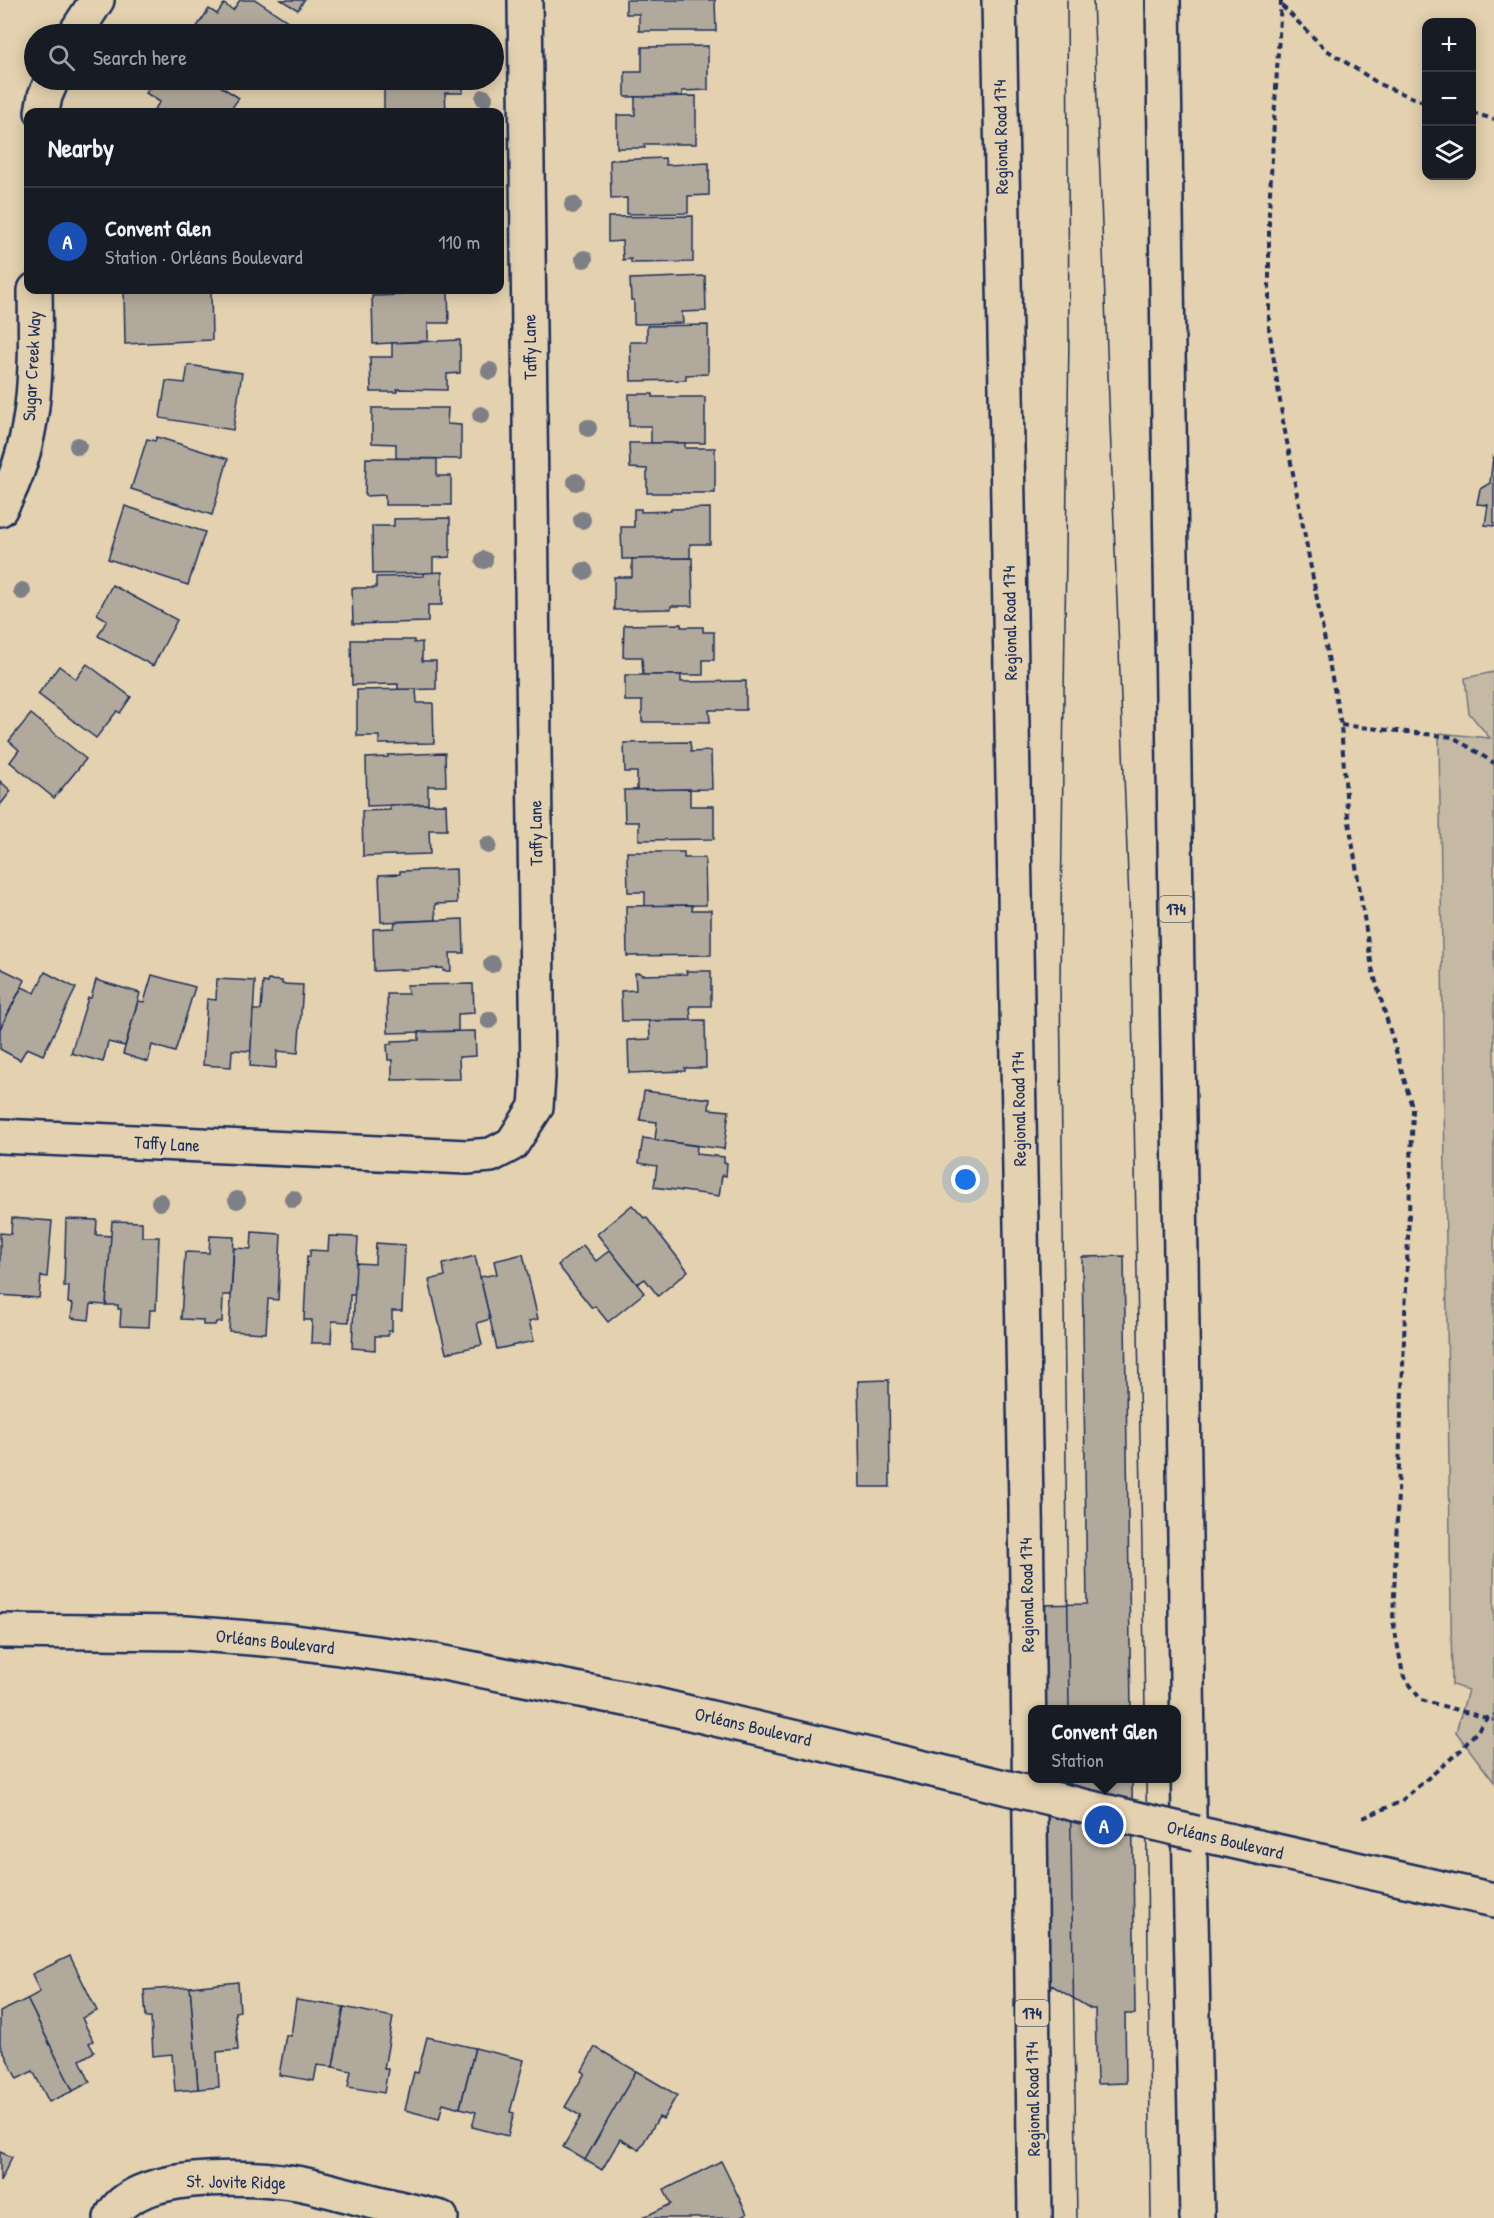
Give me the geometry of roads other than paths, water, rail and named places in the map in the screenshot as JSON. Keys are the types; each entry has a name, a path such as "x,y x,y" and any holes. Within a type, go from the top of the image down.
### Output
{"main road":[{"path":"81,24 97,0"},
{"name":"Taffy Lane","path":"0,1136 467,1157 491,1155 512,1144 536,1107 538,1077 525,0"},
{"name":"Regional Road 174","path":"999,0 1029,1705"},
{"name":"174","path":"1163,0 1189,1829 1197,2218"},
{"path":"43,108 48,90"},
{"name":"Sugar Creek Way","path":"0,509 23,457 33,408 36,360 35,294"},
{"name":"Orléans Boulevard","path":"0,1631 186,1633 288,1641 434,1661 656,1705 1293,1856 1494,1900"},
{"name":"Regional Road 174","path":"1030,1783 1035,2218"},
{"name":"St. Jovite Ridge","path":"111,2218 116,2209 146,2188 181,2181 234,2178 291,2182 441,2218"}],"tram line":[{"path":"1067,0 1069,336 1060,983 1069,1705"},
{"path":"1093,0 1131,950 1145,1705"},
{"path":"1070,1783 1077,2218"},
{"path":"1146,1783 1151,2218"}],"place":[{"name":"Convent Glen","path":"1104,1825"}]}
